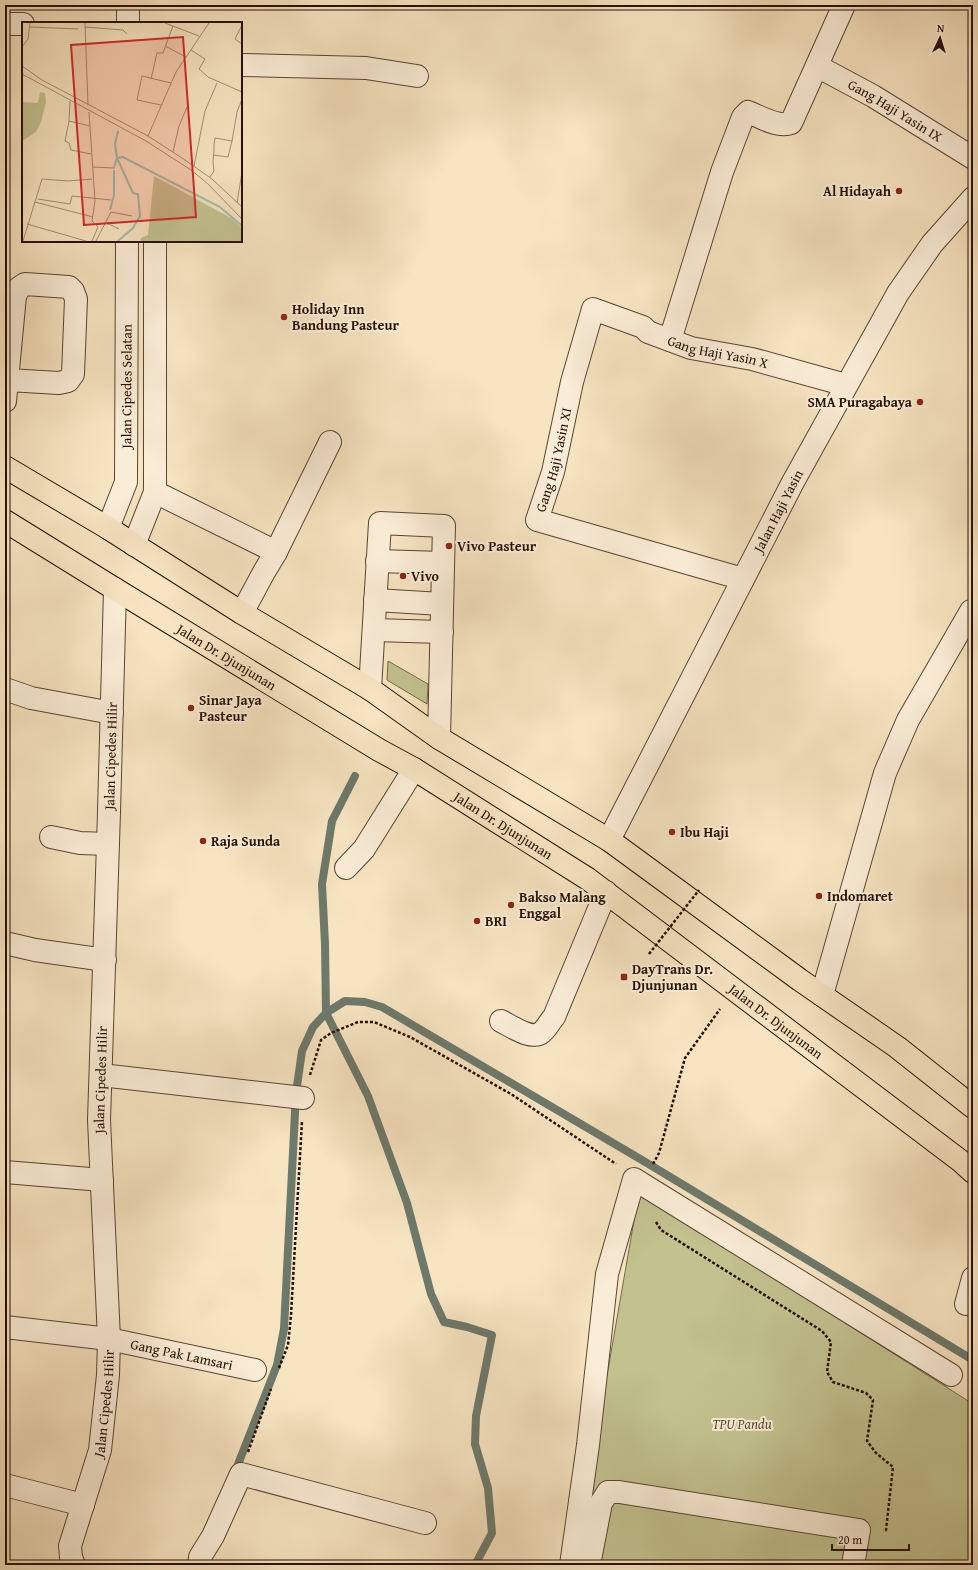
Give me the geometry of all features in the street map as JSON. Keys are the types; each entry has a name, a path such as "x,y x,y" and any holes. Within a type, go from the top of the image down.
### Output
{"highway":[{"path":"5,467 108,528 242,613 370,689 439,738 609,840 822,995 897,1047 973,1107"},
{"name":"Jalan Dr. Djunjunan","path":"5,521 379,750 414,769 588,879 962,1162 973,1172"}],"street":[{"path":"128,5 128,22"},
{"path":"670,340 722,172 743,117 748,112 778,124 786,125 791,123 844,5"},
{"path":"5,24 22,24"},
{"path":"242,66 366,68 417,76"},
{"name":"Gang Haji Yasin IX","path":"817,66 873,96 973,158"},
{"name":"Jalan Haji Yasin","path":"609,840 793,482 898,293 932,244 973,198"},
{"name":"Jalan Cipedes Selatan","path":"108,528 126,482 127,242"},
{"path":"134,545 155,492 155,242"},
{"path":"5,401 15,296 19,288 24,284 69,287 73,291 76,299 73,374 68,381 59,383 8,380"},
{"name":"Gang Haji Yasin X","path":"593,308 643,326 648,332 691,348 752,359 846,385"},
{"name":"Gang Haji Yasin XI","path":"593,308 572,382 553,472 537,520 743,579"},
{"path":"242,613 276,552 330,442"},
{"path":"155,492 276,552"},
{"path":"370,689 380,523 444,526 439,738"},
{"path":"378,561 443,563"},
{"name":"Jalan Cipedes Hilir","path":"74,1565 71,1557 70,1546 100,1450 108,1374 109,1339 99,1120 115,589"},
{"path":"375,600 442,604"},
{"path":"822,995 885,773 908,720 971,611"},
{"path":"374,630 442,632"},
{"path":"5,689 31,698 112,713"},
{"path":"346,868 364,849 414,769"},
{"path":"51,837 80,843 108,844"},
{"path":"501,1021 525,1033 533,1035 541,1033 554,1016 606,892"},
{"path":"5,943 35,950 104,960"},
{"path":"101,1075 296,1097"},
{"path":"5,1172 102,1180"},
{"path":"571,1565 588,1445 607,1274 634,1179 951,1375"},
{"path":"966,1304 973,1278"},
{"name":"Gang Pak Lamsari","path":"5,1327 109,1339 255,1370"},
{"path":"198,1565 200,1557 215,1531 241,1474 425,1523"},
{"path":"5,1484 83,1505"},
{"path":"589,1565 602,1503 608,1492 619,1492 859,1530 853,1565"}],"path":[{"path":"649,954 699,890"},
{"path":"659,1153 685,1058 710,1021 735,990"},
{"path":"277,1374 288,1345 291,1315 296,1097 321,1040 331,1033 358,1022 374,1022 410,1037 511,1094 617,1164"},
{"path":"656,1193 653,1217 661,1230 822,1331 831,1342 827,1372 833,1382 866,1393 873,1400 867,1441 876,1453 893,1467 892,1478 886,1530 859,1530"},
{"path":"241,1474 272,1388"}],"green space":[{"path":"388,661 428,684 427,704 387,680"},
{"name":"TPU Pandu","path":"639,1192 973,1404 973,1565 574,1565"}],"waterway":[{"path":"355,776 332,821 322,884 326,1013 368,1096 407,1203 431,1294 444,1322 492,1335 476,1416 475,1444 488,1488 492,1533 475,1565"},
{"path":"235,1472 277,1365 284,1329 296,1093 302,1051 313,1027 326,1013 345,1001 365,1002 382,1007 647,1163 973,1360"}],"place":[{"name":"Al Hidayah","path":"899,191"},
{"name":"Holiday Inn Bandung Pasteur","path":"284,317"},
{"name":"SMA Puragabaya","path":"920,402"},
{"name":"Vivo Pasteur","path":"449,546"},
{"name":"Vivo","path":"403,576"},
{"name":"Sinar Jaya Pasteur","path":"191,708"},
{"name":"Ibu Haji","path":"672,832"},
{"name":"Raja Sunda","path":"203,841"},
{"name":"Indomaret","path":"819,896"},
{"name":"Bakso Malang Enggal","path":"511,905"},
{"name":"BRI","path":"477,921"},
{"name":"DayTrans Dr. Djunjunan","path":"624,977"}]}
